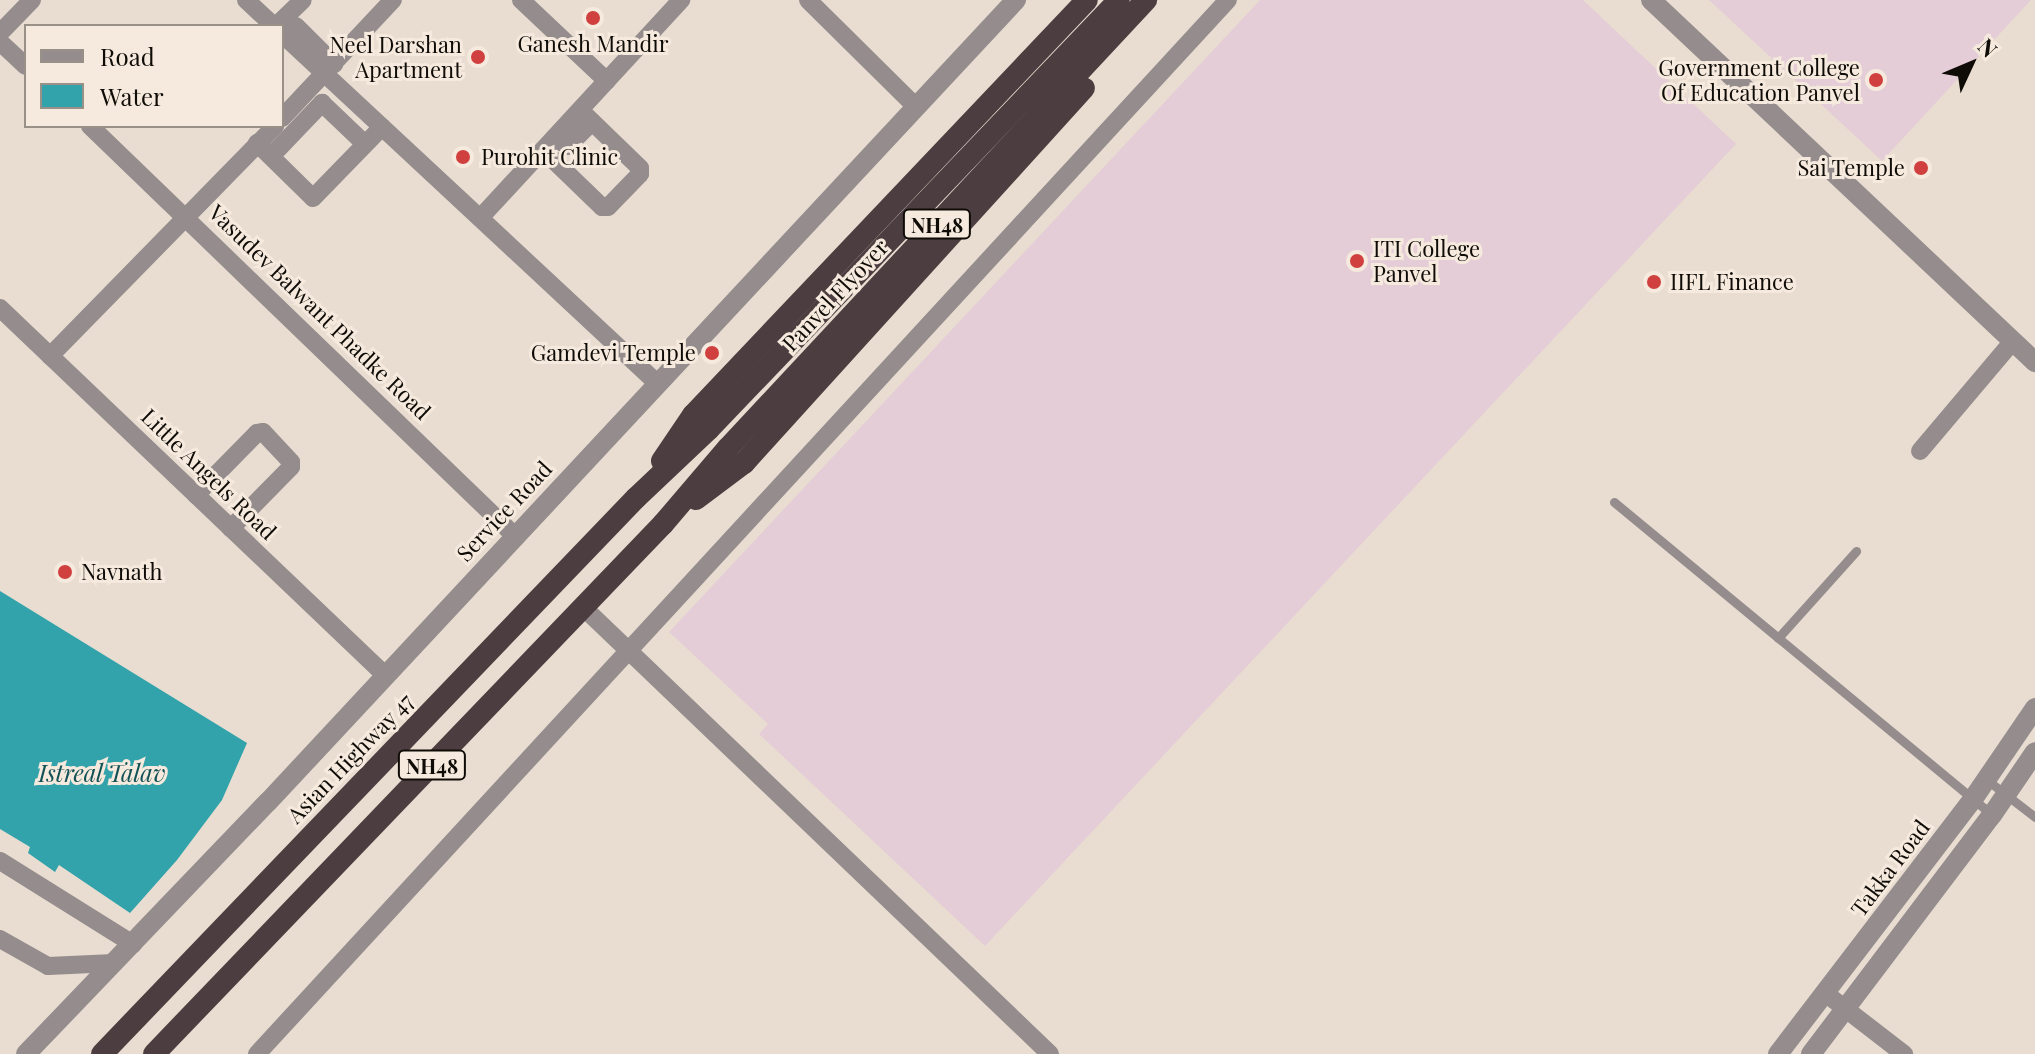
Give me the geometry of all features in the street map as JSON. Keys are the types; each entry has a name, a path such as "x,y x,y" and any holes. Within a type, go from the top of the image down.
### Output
{"highway":[{"path":"636,498 693,415 1087,0"},
{"name":"Panvel Flyover","path":"636,498 709,429 1119,0"},
{"name":"Panvel Flyover","path":"663,524 728,448 1146,0"},
{"path":"663,524 744,463 1164,0"},
{"name":"Asian Highway 47","path":"102,1054 636,498"},
{"name":"NH48","path":"154,1054 663,524"}],"street":[{"path":"0,33 32,0"},
{"path":"246,0 287,20 330,62 382,127 657,383"},
{"path":"521,0 607,81"},
{"path":"480,218 548,144 586,116 607,81 681,0"},
{"path":"808,0 916,107"},
{"name":"Service Road","path":"26,1054 133,944 1016,0"},
{"path":"257,1054 1228,0"},
{"path":"1651,0 2035,362"},
{"path":"284,116 386,2"},
{"path":"0,42 24,64"},
{"path":"278,149 322,103 330,62"},
{"path":"322,103 365,144"},
{"path":"548,144 602,207 608,207 640,174 640,168 586,116"},
{"path":"257,143 313,198 382,127"},
{"name":"Vasudev Balwant Phadke Road","path":"92,128 187,216 514,535"},
{"path":"50,356 273,128"},
{"name":"Little Angels Road","path":"0,308 384,674"},
{"path":"1920,451 2013,341"},
{"path":"196,495 257,433 263,432 291,462 291,467 231,528"},
{"path":"584,608 1050,1054"},
{"name":"Takka Road","path":"1778,1054 1973,799 2035,708"},
{"path":"1811,1054 1992,815 2035,752"},
{"path":"0,861 133,944"},
{"path":"0,939 48,966 114,963"},
{"path":"1825,993 1904,1054"}],"lane":[{"path":"1614,502 1992,815"},
{"path":"1778,638 1856,551"},
{"path":"1987,780 2035,817"}],"shaded area":[{"path":"1260,0 1583,0 1736,144 985,946 759,734 768,724 669,632"},
{"name":"Government College Of Education Panvel","path":"1709,0 2031,0 1882,161"}],"water":[{"name":"Istreal Talav","path":"0,591 247,743 222,800 177,860 130,913 59,865 55,872 28,853 30,847 0,829"}],"place":[{"name":"Ganesh Mandir","path":"593,18"},
{"name":"Neel Darshan Apartment","path":"478,57"},
{"name":"Government College Of Education Panvel","path":"1876,80"},
{"name":"Purohit Clinic","path":"463,157"},
{"name":"Sai Temple","path":"1921,168"},
{"name":"ITI College Panvel","path":"1357,261"},
{"name":"IIFL Finance","path":"1654,282"},
{"name":"Gamdevi Temple","path":"712,353"},
{"name":"Navnath","path":"65,572"}]}
